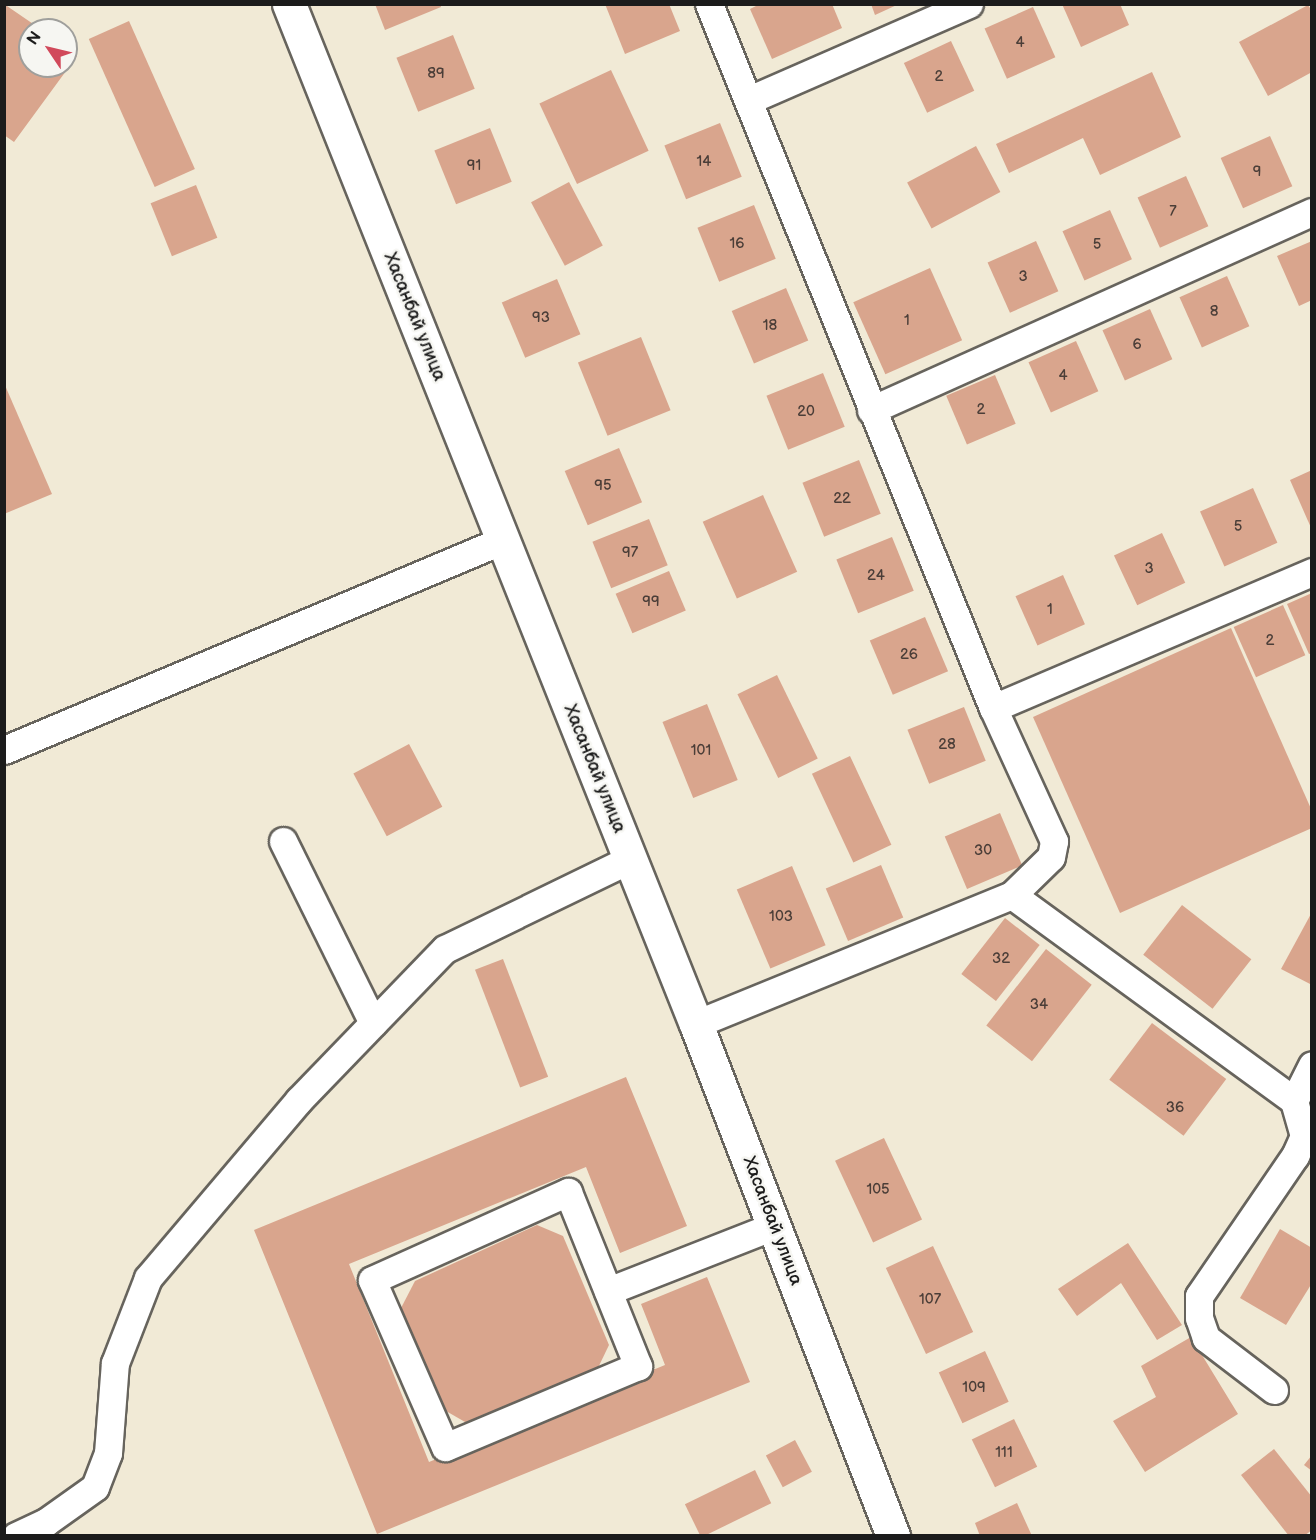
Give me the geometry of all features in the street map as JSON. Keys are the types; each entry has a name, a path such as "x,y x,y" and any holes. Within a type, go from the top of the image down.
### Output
{"street":[{"name":"Хасанбай улица","path":"289,4 696,1024 893,1536"},
{"path":"696,1024 1012,895 1051,856 1054,841 993,708 709,4"},
{"path":"749,100 969,4"},
{"path":"871,410 1311,212"},
{"path":"4,750 502,540"},
{"path":"993,708 1311,572"},
{"path":"284,841 373,1023"},
{"path":"16,1536 46,1522 95,1487 108,1453 115,1363 148,1278 299,1100 445,949 630,859"},
{"path":"1012,895 1294,1101 1304,1136 1295,1155 1199,1296 1199,1318 1206,1338 1274,1390"},
{"path":"1294,1101 1311,1065"},
{"path":"568,1192 608,1291 638,1366 446,1447 372,1280 568,1192"},
{"path":"608,1291 774,1226"}],"building":[{"path":"4,4 24,18 18,18 18,78 61,78 14,142 4,135"},
{"path":"375,4 440,4 441,7 385,30"},
{"path":"605,4 669,4 680,31 625,54"},
{"path":"760,4 832,4 842,28 772,59 750,9"},
{"path":"871,4 899,4 875,15"},
{"path":"1062,4 1120,4 1129,25 1081,47"},
{"path":"1308,5 1312,11 1312,72 1268,96 1239,42"},
{"path":"1033,7 1055,57 1007,79 985,29"},
{"path":"129,21 195,169 155,187 89,39"},
{"path":"453,35 475,89 418,112 396,58"},
{"path":"951,41 974,91 927,113 904,63"},
{"path":"611,70 649,151 577,184 539,103"},
{"path":"1152,72 1181,137 1100,175 1083,138 1009,173 996,144"},
{"path":"720,123 742,177 686,199 664,145"},
{"path":"490,128 512,182 456,204 434,150"},
{"path":"1270,136 1292,186 1243,208 1221,158"},
{"path":"976,146 1000,192 932,229 907,183"},
{"path":"1186,176 1208,226 1160,248 1138,198"},
{"path":"569,182 603,246 565,266 531,202"},
{"path":"196,185 217,238 172,256 151,203"},
{"path":"754,205 776,259 719,282 697,228"},
{"path":"1110,210 1132,259 1084,280 1062,231"},
{"path":"1036,241 1058,291 1010,313 988,263"},
{"path":"1312,241 1312,300 1299,306 1277,256"},
{"path":"930,268 962,340 885,374 853,302"},
{"path":"1227,276 1249,326 1202,347 1179,297"},
{"path":"557,279 580,334 525,358 502,302"},
{"path":"786,288 808,340 754,364 732,311"},
{"path":"1150,309 1172,359 1125,380 1102,330"},
{"path":"641,337 671,410 608,436 578,362"},
{"path":"1076,341 1098,391 1051,412 1028,362"},
{"path":"823,373 845,427 788,450 766,396"},
{"path":"995,375 1016,424 967,444 946,396"},
{"path":"4,383 52,494 4,514"},
{"path":"619,448 642,502 588,525 565,471"},
{"path":"859,460 881,514 824,537 802,483"},
{"path":"1312,470 1312,530 1290,480"},
{"path":"1253,488 1277,543 1224,566 1200,512"},
{"path":"763,495 797,572 737,599 703,522"},
{"path":"649,519 668,565 611,588 592,542"},
{"path":"1162,533 1185,583 1137,605 1114,555"},
{"path":"892,537 914,591 858,613 836,559"},
{"path":"669,571 686,611 632,633 616,594"},
{"path":"1063,575 1085,624 1037,645 1015,596"},
{"path":"1312,593 1312,653 1309,654 1287,604"},
{"path":"1283,605 1305,655 1256,677 1234,627"},
{"path":"925,617 948,671 893,695 870,640"},
{"path":"1231,628 1312,811 1312,828 1120,913 1033,717"},
{"path":"777,675 818,759 778,778 737,694"},
{"path":"707,704 738,780 693,798 662,722"},
{"path":"964,707 986,761 929,784 907,730"},
{"path":"409,744 442,807 387,836 353,774"},
{"path":"850,756 891,845 853,863 812,774"},
{"path":"1000,813 1022,865 967,889 945,836"},
{"path":"881,865 903,917 848,941 826,888"},
{"path":"792,866 826,945 770,969 737,889"},
{"path":"1182,905 1251,959 1213,1009 1143,955"},
{"path":"1312,912 1312,985 1281,969"},
{"path":"1005,918 1040,945 996,1001 961,974"},
{"path":"1046,949 1092,985 1032,1061 986,1025"},
{"path":"503,959 548,1077 520,1087 475,970"},
{"path":"1152,1023 1226,1079 1184,1136 1109,1080"},
{"path":"626,1077 687,1226 620,1253 586,1167 349,1264 429,1462 665,1365 641,1304 707,1277 750,1382 377,1534 254,1230"},
{"path":"884,1138 922,1220 873,1242 835,1161"},
{"path":"537,1225 563,1236 609,1345 596,1372 472,1426 446,1411 400,1310 415,1281"},
{"path":"1280,1229 1312,1248 1312,1283 1286,1325 1240,1298"},
{"path":"1128,1243 1182,1325 1157,1340 1121,1283 1077,1316 1058,1289"},
{"path":"933,1246 973,1332 926,1354 886,1268"},
{"path":"1191,1337 1238,1414 1145,1472 1113,1421 1156,1397 1141,1366"},
{"path":"985,1351 1009,1402 962,1423 939,1373"},
{"path":"1014,1419 1037,1467 995,1487 972,1440"},
{"path":"795,1440 812,1472 783,1487 766,1455"},
{"path":"1274,1449 1312,1497 1312,1530 1304,1536 1289,1536 1241,1475"},
{"path":"1312,1455 1312,1471 1304,1465"},
{"path":"755,1470 771,1503 704,1536 700,1536 685,1504"},
{"path":"1017,1503 1032,1536 980,1536 975,1523"}]}
